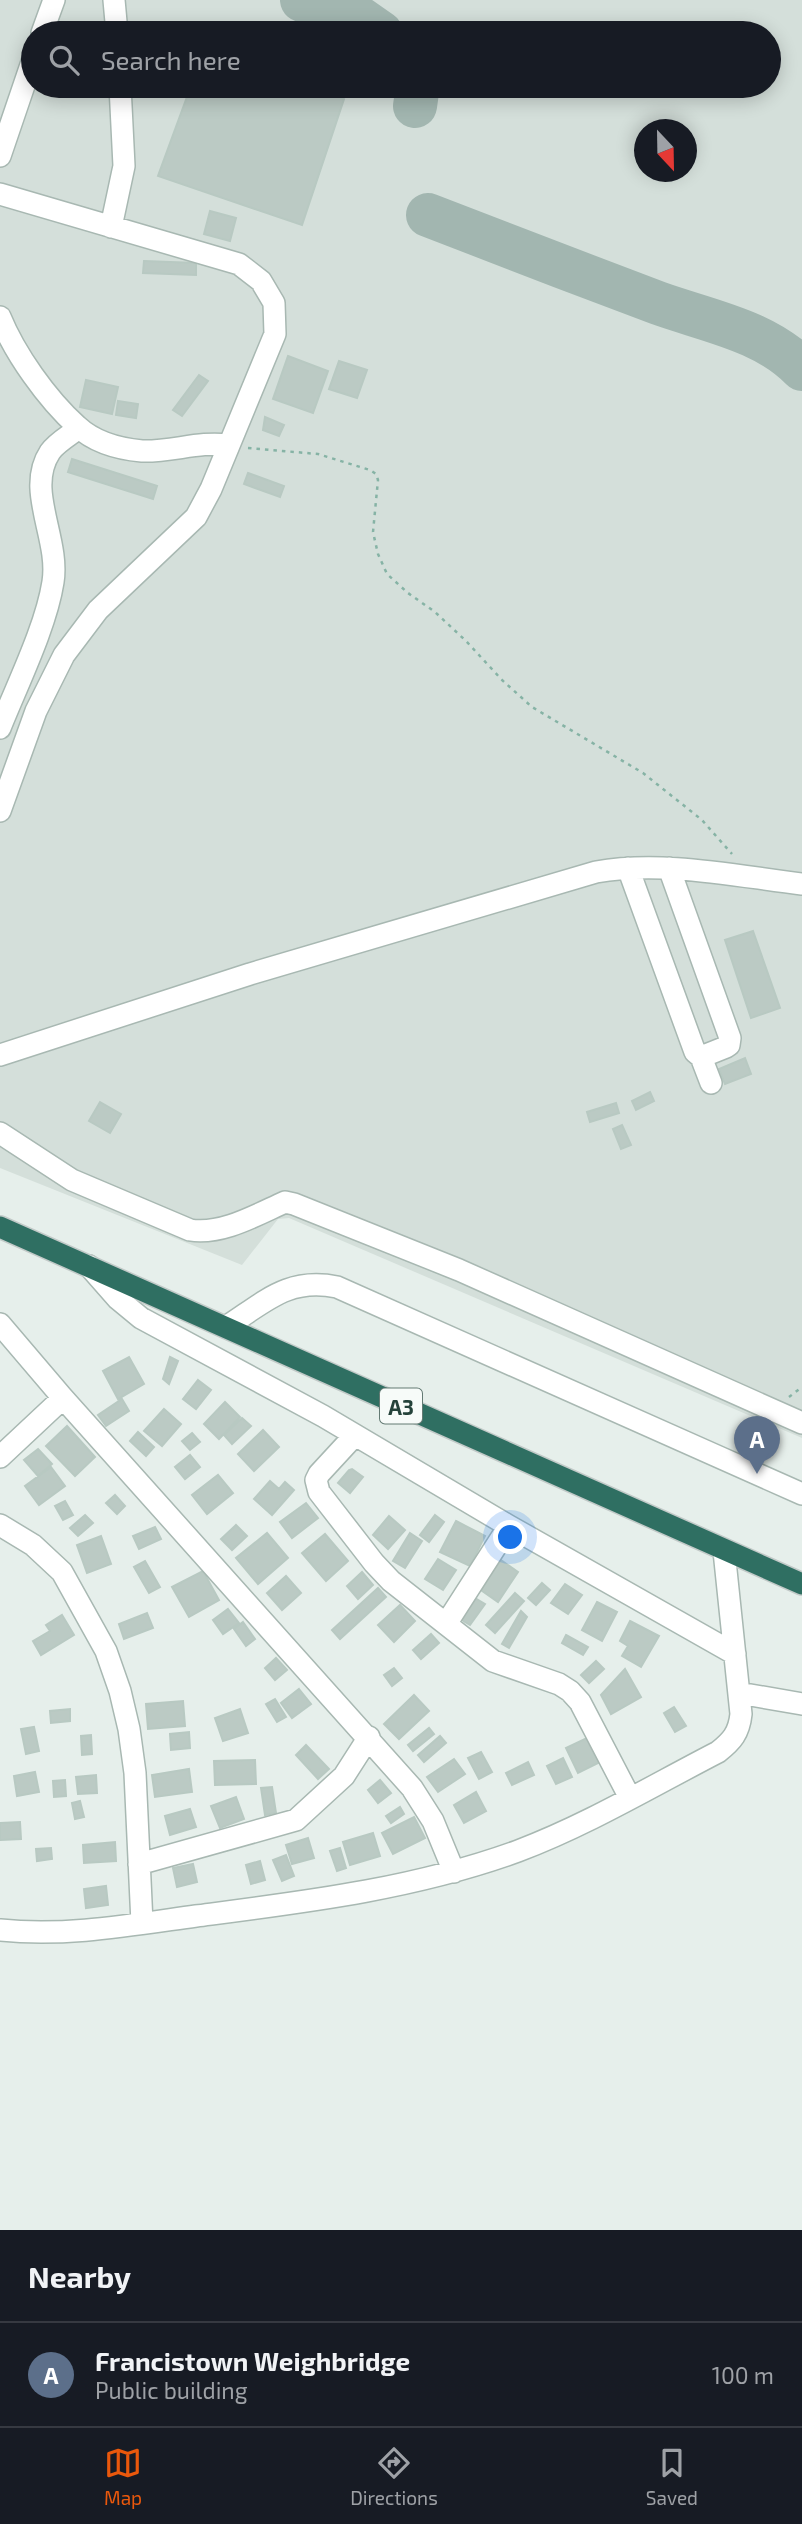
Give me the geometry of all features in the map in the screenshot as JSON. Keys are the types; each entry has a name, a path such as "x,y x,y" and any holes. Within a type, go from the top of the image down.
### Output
{"highway":[{"name":"A3","path":"0,1227 802,1584"}],"street":[{"path":"46,21 54,0"},
{"path":"114,0 116,21"},
{"path":"0,156 21,94"},
{"path":"111,227 124,166 121,98"},
{"path":"0,194 239,264 261,281 274,303 275,334 211,489 196,517 98,610 64,655 36,711 0,811"},
{"path":"0,317 38,382 79,428 119,448 164,450 211,443 228,445"},
{"path":"0,728 39,628 53,582 54,553 40,495 41,472 51,451 79,428"},
{"path":"0,1055 277,966 582,876 628,867 669,868 802,884"},
{"path":"628,867 695,1052 701,1057 711,1083"},
{"path":"669,868 730,1038 726,1047 701,1057"},
{"path":"0,1133 72,1180 190,1230 217,1230 285,1202 294,1204 459,1270 802,1423"},
{"path":"89,1266 118,1299 141,1318 355,1435 734,1654"},
{"path":"226,1327 299,1284 318,1283 337,1287 802,1494"},
{"path":"0,1324 369,1737 424,1804 454,1871"},
{"path":"0,1457 64,1398"},
{"path":"355,1435 319,1474 316,1479 319,1492 383,1572 446,1624 493,1661 559,1684 570,1692 580,1702 630,1798"},
{"path":"0,1525 49,1557 62,1572 106,1651 120,1691 135,1773 142,1923"},
{"path":"446,1624 509,1526"},
{"path":"0,1930 80,1930 306,1902 454,1871 550,1838 718,1752 732,1741 740,1728 741,1714 724,1551"},
{"path":"740,1693 802,1704"},
{"path":"139,1864 296,1820 344,1776 369,1737"}],"path":[{"path":"228,445 318,454 376,474 378,480 373,532 378,554 387,574 435,612 532,707 643,773 702,820 753,878"}],"shaded area":[{"path":"0,0 802,0 802,1438 289,1218 278,1219 242,1265 0,1168"}],"building":[{"path":"187,98 344,99 302,225 158,176"},
{"path":"210,211 236,218 230,241 204,234"},
{"path":"144,261 196,263 196,275 143,273"},
{"path":"288,356 328,371 313,413 273,399"},
{"path":"339,361 367,370 357,398 329,389"},
{"path":"199,375 208,381 182,416 173,410"},
{"path":"86,380 118,387 112,414 80,407"},
{"path":"118,401 138,404 136,418 116,415"},
{"path":"265,417 284,425 279,436 263,430"},
{"path":"72,459 157,486 153,499 68,472"},
{"path":"248,473 284,486 280,497 244,484"},
{"path":"753,931 780,1008 751,1018 725,940"},
{"path":"745,1058 751,1074 725,1084 719,1069"},
{"path":"650,1092 654,1101 636,1110 632,1101"},
{"path":"100,1102 121,1114 110,1133 89,1121"},
{"path":"616,1103 619,1113 590,1122 587,1112"},
{"path":"622,1125 631,1145 621,1149 613,1129"},
{"path":"129,1357 144,1384 118,1399 103,1371"},
{"path":"170,1357 178,1361 169,1384 163,1379"},
{"path":"198,1380 211,1390 196,1409 183,1399"},
{"path":"122,1399 129,1411 106,1426 98,1415"},
{"path":"225,1402 240,1417 219,1439 204,1424"},
{"path":"164,1409 181,1424 162,1446 144,1431"},
{"path":"242,1418 251,1426 232,1444 224,1435"},
{"path":"67,1426 95,1457 75,1476 46,1446"},
{"path":"263,1430 279,1447 254,1471 238,1454"},
{"path":"138,1432 154,1447 146,1456 130,1441"},
{"path":"192,1433 200,1442 190,1450 182,1441"},
{"path":"38,1449 52,1464 38,1476 24,1460"},
{"path":"190,1455 200,1467 185,1479 175,1467"},
{"path":"51,1467 65,1486 39,1505 25,1486"},
{"path":"352,1469 363,1477 350,1493 338,1483"},
{"path":"218,1475 233,1493 207,1514 192,1495"},
{"path":"270,1481 279,1489 285,1482 294,1490 272,1515 254,1499"},
{"path":"115,1495 125,1506 117,1514 106,1503"},
{"path":"65,1501 73,1515 63,1520 55,1506"},
{"path":"306,1503 318,1518 292,1538 280,1522"},
{"path":"85,1515 93,1523 78,1536 70,1528"},
{"path":"435,1515 444,1522 429,1542 420,1535"},
{"path":"389,1516 405,1530 388,1549 373,1535"},
{"path":"456,1521 485,1536 470,1566 440,1552"},
{"path":"236,1525 247,1536 232,1550 221,1539"},
{"path":"155,1527 161,1539 139,1549 133,1536"},
{"path":"267,1533 288,1558 258,1584 236,1558"},
{"path":"410,1533 422,1541 405,1568 393,1561"},
{"path":"325,1534 348,1561 326,1581 302,1553"},
{"path":"101,1536 111,1564 87,1573 77,1545"},
{"path":"498,1558 518,1572 498,1602 478,1588"},
{"path":"438,1559 456,1570 443,1590 425,1579"},
{"path":"145,1561 160,1587 149,1593 134,1567"},
{"path":"203,1571 219,1600 189,1617 172,1587"},
{"path":"362,1572 373,1585 358,1599 347,1586"},
{"path":"286,1576 301,1593 282,1610 267,1593"},
{"path":"542,1583 550,1590 536,1605 528,1598"},
{"path":"565,1584 582,1595 568,1614 551,1603"},
{"path":"378,1588 386,1597 340,1639 332,1630"},
{"path":"515,1593 524,1601 495,1633 486,1625"},
{"path":"475,1598 485,1604 470,1625 460,1619"},
{"path":"597,1602 617,1612 602,1641 582,1630"},
{"path":"400,1605 415,1621 394,1642 378,1625"},
{"path":"228,1609 239,1623 223,1634 213,1620"},
{"path":"521,1611 527,1617 509,1648 502,1644"},
{"path":"147,1613 153,1628 124,1639 119,1624"},
{"path":"62,1615 74,1635 41,1655 33,1641 50,1631 46,1625"},
{"path":"630,1621 659,1636 641,1667 622,1656 628,1646 620,1641"},
{"path":"243,1622 255,1639 246,1646 234,1629"},
{"path":"431,1634 439,1643 421,1659 413,1650"},
{"path":"566,1635 588,1647 583,1655 562,1643"},
{"path":"276,1658 287,1670 275,1680 265,1668"},
{"path":"596,1661 604,1669 589,1683 581,1675"},
{"path":"394,1668 402,1678 392,1686 384,1675"},
{"path":"625,1669 641,1697 611,1714 601,1695"},
{"path":"299,1689 311,1704 292,1718 281,1703"},
{"path":"414,1695 429,1711 399,1739 384,1724"},
{"path":"275,1699 286,1717 277,1722 266,1704"},
{"path":"183,1701 185,1726 148,1729 146,1704"},
{"path":"674,1707 686,1726 675,1732 664,1713"},
{"path":"70,1709 70,1721 51,1723 50,1711"},
{"path":"240,1709 248,1733 223,1741 215,1718"},
{"path":"34,1727 39,1751 26,1754 21,1729"},
{"path":"429,1728 434,1734 413,1751 408,1745"},
{"path":"189,1732 190,1748 171,1750 170,1734"},
{"path":"91,1735 92,1754 82,1755 81,1736"},
{"path":"440,1736 446,1743 424,1762 418,1755"},
{"path":"589,1737 600,1762 578,1773 566,1748"},
{"path":"306,1745 329,1769 318,1779 296,1755"},
{"path":"481,1752 492,1772 479,1779 468,1758"},
{"path":"563,1758 572,1777 556,1784 547,1766"},
{"path":"454,1759 465,1774 438,1792 427,1777"},
{"path":"255,1760 256,1784 215,1785 214,1761"},
{"path":"528,1762 534,1775 512,1785 506,1773"},
{"path":"189,1769 192,1792 155,1797 152,1775"},
{"path":"35,1772 39,1792 17,1796 14,1776"},
{"path":"96,1775 97,1793 78,1794 76,1777"},
{"path":"65,1780 66,1796 54,1797 53,1781"},
{"path":"380,1780 391,1793 378,1803 368,1790"},
{"path":"272,1787 276,1813 265,1815 261,1788"},
{"path":"476,1792 486,1811 464,1823 454,1805"},
{"path":"236,1797 244,1819 220,1828 211,1806"},
{"path":"80,1801 84,1817 75,1819 72,1803"},
{"path":"400,1807 404,1814 391,1823 386,1816"},
{"path":"190,1809 196,1827 170,1835 165,1816"},
{"path":"414,1817 425,1838 393,1854 382,1833"},
{"path":"20,1822 21,1839 0,1840 0,1823"},
{"path":"373,1833 380,1856 350,1865 343,1842"},
{"path":"308,1838 314,1858 292,1864 286,1845"},
{"path":"115,1842 116,1861 84,1863 83,1845"},
{"path":"51,1848 52,1859 37,1861 36,1849"},
{"path":"340,1848 346,1868 337,1871 330,1851"},
{"path":"286,1855 294,1876 282,1881 273,1860"},
{"path":"260,1861 265,1880 251,1884 246,1865"},
{"path":"193,1864 197,1882 177,1887 173,1868"},
{"path":"106,1886 108,1905 86,1908 84,1889"}],"taxiway":[{"path":"302,0 364,21"},
{"path":"415,106 416,98"},
{"path":"428,215 658,303 734,328 770,345 802,369"}],"place":[{"name":"Francistown Weighbridge","path":"757,1474"}]}
